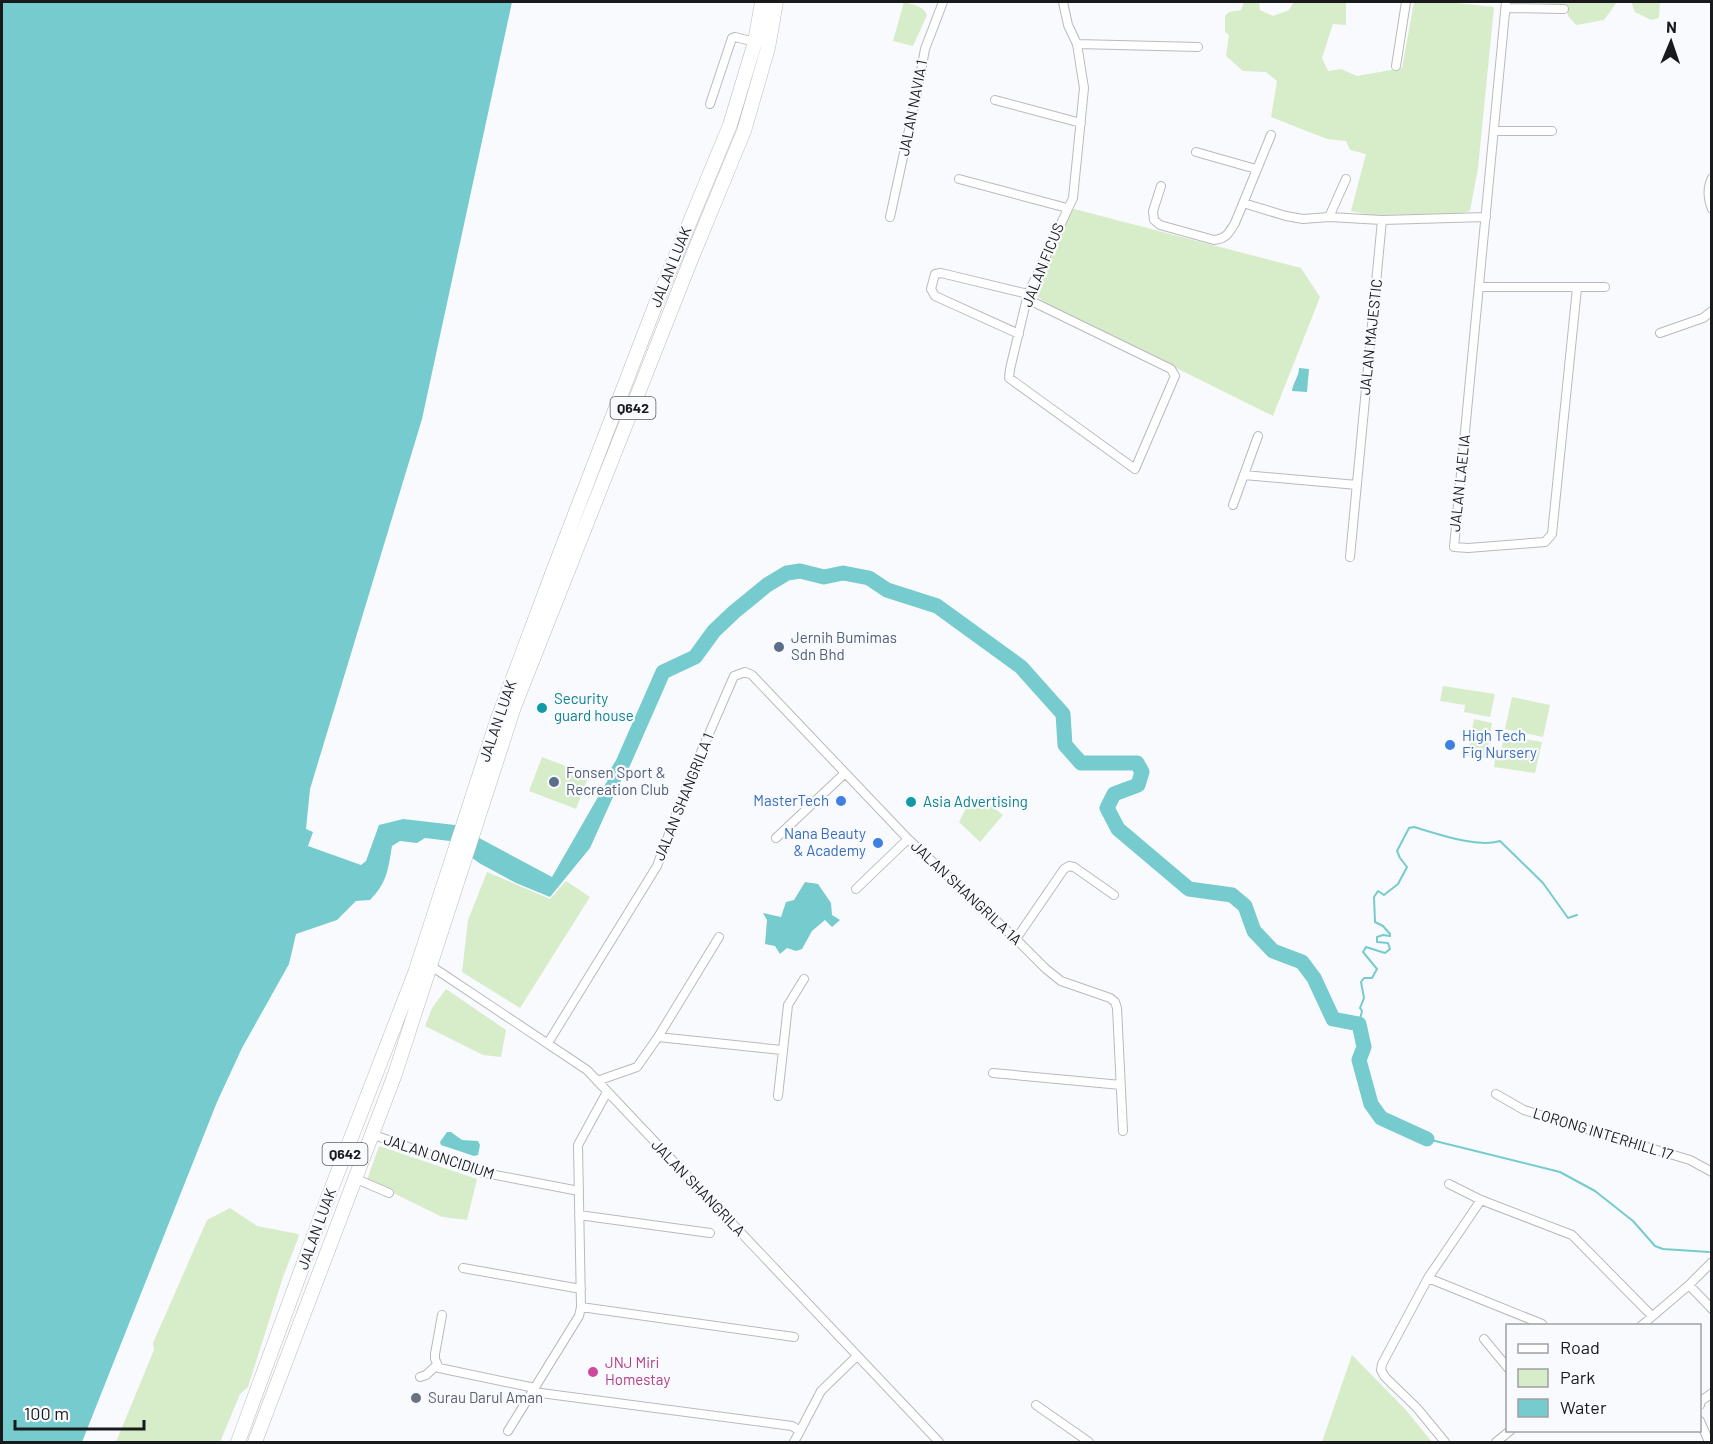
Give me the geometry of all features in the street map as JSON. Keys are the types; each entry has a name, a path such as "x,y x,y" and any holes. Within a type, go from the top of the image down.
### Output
{"main road":[{"name":"JALAN LUAK","path":"238,1443 327,1200 456,866 505,700 683,237 730,125 755,42 762,2"},
{"name":"JALAN LUAK","path":"474,810 744,131 768,48 776,2"},
{"path":"683,237 691,239 698,235 721,191"},
{"path":"656,306 682,257 687,255 692,257"},
{"name":"JALAN LUAK","path":"255,1443 394,1074 431,966 456,866"}],"street":[{"name":"JALAN NAVIA 1","path":"890,217 925,49 940,2"},
{"name":"JALAN FICUS","path":"1027,297 1174,372 1175,376 1135,469 1009,378 1027,297 1073,198 1084,88 1077,44 1068,26 1063,2"},
{"path":"1396,66 1406,2"},
{"path":"1506,5 1564,9"},
{"name":"JALAN LAELIA","path":"1506,5 1454,547 1545,542 1552,534 1577,288"},
{"path":"710,104 732,38 735,36 755,42"},
{"path":"1077,44 1198,47"},
{"path":"995,100 1081,123"},
{"path":"1495,131 1552,131"},
{"path":"1161,186 1153,211 1154,220 1160,225 1214,240 1221,239 1227,236 1243,203 1271,135"},
{"path":"1196,152 1256,169"},
{"path":"1712,178 1709,184 1709,201 1712,210"},
{"path":"959,179 1067,208"},
{"path":"1329,217 1346,179"},
{"path":"1243,203 1303,219 1486,217"},
{"name":"JALAN MAJESTIC","path":"1350,557 1382,219"},
{"path":"1019,334 935,296 931,289 935,274 941,273 1027,297"},
{"path":"1480,287 1605,287"},
{"path":"1660,333 1703,318 1712,311"},
{"path":"1233,505 1258,436"},
{"path":"1244,475 1357,485"},
{"name":"JALAN SHANGRILA 1A","path":"740,672 752,675 908,839 1046,969 1061,981 1110,998 1115,1002 1123,1131"},
{"name":"JALAN SHANGRILA 1","path":"548,1043 657,866 689,780 734,676 740,672"},
{"path":"776,838 844,774"},
{"path":"856,889 908,839"},
{"path":"1016,939 1064,869 1069,866 1074,867 1114,895"},
{"path":"597,1081 636,1067 658,1037 719,937"},
{"name":"JALAN SHANGRILA","path":"431,966 582,1066 939,1443"},
{"path":"778,1096 788,1005 804,979"},
{"path":"658,1037 782,1050"},
{"path":"993,1073 1120,1085"},
{"path":"508,1431 579,1316 581,1289 578,1145 607,1092"},
{"name":"LORONG INTERHILL 17","path":"1496,1094 1524,1110 1690,1160 1712,1172"},
{"name":"JALAN ONCIDIUM","path":"371,1134 480,1172 579,1191"},
{"path":"354,1178 389,1193"},
{"path":"1449,1184 1481,1200 1572,1235 1652,1316"},
{"path":"1445,1443 1417,1408 1385,1377 1381,1370 1382,1364 1428,1278 1481,1200"},
{"path":"579,1215 710,1233"},
{"path":"1643,1324 1712,1262"},
{"path":"463,1268 581,1289"},
{"path":"1428,1278 1542,1324"},
{"path":"1689,1285 1712,1309"},
{"path":"581,1307 794,1337"},
{"path":"436,1365 435,1354 442,1315"},
{"path":"1484,1339 1506,1366"},
{"path":"794,1443 821,1391 857,1356"},
{"path":"436,1365 445,1371 534,1390 792,1426 800,1431"},
{"path":"420,1377 426,1375 436,1365"},
{"path":"1036,1405 1089,1443"},
{"path":"1701,1423 1709,1443"}],"green space":[{"path":"904,2 921,8 927,15 913,46 893,41"},
{"path":"1244,2 1259,2 1260,10 1273,16 1289,10 1294,2 1346,3 1346,25 1333,24 1322,58 1328,71 1341,69 1357,76 1402,68 1414,2 1447,2 1494,7 1478,168 1470,211 1457,214 1370,215 1351,211 1366,154 1350,150 1346,141 1327,139 1271,117 1277,81 1266,72 1243,71 1226,56 1229,35 1225,32 1225,16 1229,12 1241,10"},
{"path":"1519,2 1617,2 1604,20 1576,25 1568,16 1566,5"},
{"path":"1631,2 1660,2 1659,18 1651,20 1635,12"},
{"path":"1074,209 1301,268 1320,297 1273,416 1045,303 1034,293 1069,215"},
{"path":"1443,686 1495,694 1490,717 1464,712 1465,705 1440,701"},
{"path":"1512,697 1550,705 1543,737 1505,729"},
{"path":"1474,719 1492,723 1486,758 1467,756"},
{"path":"1504,735 1542,742 1535,773 1494,767 1496,749 1502,748"},
{"path":"542,757 589,775 576,809 529,791"},
{"path":"978,796 1003,815 980,842 959,822 968,804"},
{"path":"487,872 550,899 566,881 590,897 520,1008 462,972 468,920"},
{"path":"446,989 506,1030 501,1057 483,1055 425,1026 432,1008"},
{"path":"379,1146 477,1179 467,1220 442,1217 367,1180"},
{"path":"230,1208 257,1226 299,1236 283,1277 248,1387 240,1394 220,1442 116,1442 154,1350 153,1343 207,1220"},
{"path":"1352,1355 1405,1409 1432,1442 1322,1442"}],"water":[{"path":"2,2 512,2 422,419 310,789 306,829 313,832 308,846 361,865 366,861 379,825 403,819 455,825 552,877 606,783 623,763 622,777 590,848 550,897 516,883 479,863 450,841 425,838 417,843 400,841 392,846 383,882 370,900 356,901 337,920 296,934 289,964 242,1048 217,1102 82,1442 2,1442"},
{"path":"1299,368 1309,369 1307,392 1292,391"},
{"path":"805,882 818,884 831,903 832,915 840,920 832,927 825,920 812,931 802,949 796,951 787,948 780,954 775,946 765,944 767,920 763,913 781,917 786,902 794,900"},
{"path":"447,1132 451,1132 462,1140 478,1141 480,1145 478,1155 474,1156 441,1145 440,1142"}],"waterway":[{"path":"614,778 623,763 663,672 695,657 714,631 734,612 767,585 787,573 800,571 824,577 843,573 869,578 887,590 937,606 1021,667 1063,714 1065,745 1081,763 1137,763 1142,772 1138,785 1114,794 1107,808 1118,829 1189,889 1232,895 1245,906 1254,931 1273,951 1302,962 1314,978 1333,1019 1359,1024 1364,1047 1359,1060 1371,1104 1381,1118 1427,1139"},
{"path":"1359,1024 1362,1011 1360,1008 1364,998 1361,982 1364,978 1372,978 1377,969 1363,952 1366,947 1385,953 1390,949 1388,943 1377,942 1377,937 1390,936 1390,934 1383,926 1375,922 1374,897 1378,891 1384,895 1398,884 1407,867 1397,851 1409,828 1414,827 1480,843 1500,841 1543,883 1568,918 1577,915"},
{"path":"1427,1139 1560,1172 1595,1191 1633,1221 1655,1246 1663,1249 1709,1252"}],"place":[{"name":"Jernih Bumimas Sdn Bhd","path":"779,647"},
{"name":"Security guard house","path":"542,708"},
{"name":"High Tech Fig Nursery","path":"1450,745"},
{"name":"Fonsen Sport & Recreation Club","path":"554,782"},
{"name":"MasterTech","path":"841,801"},
{"name":"Asia Advertising","path":"911,802"},
{"name":"Nana Beauty & Academy","path":"878,843"},
{"name":"JNJ Miri Homestay","path":"593,1372"},
{"name":"Surau Darul Aman","path":"416,1398"}]}
